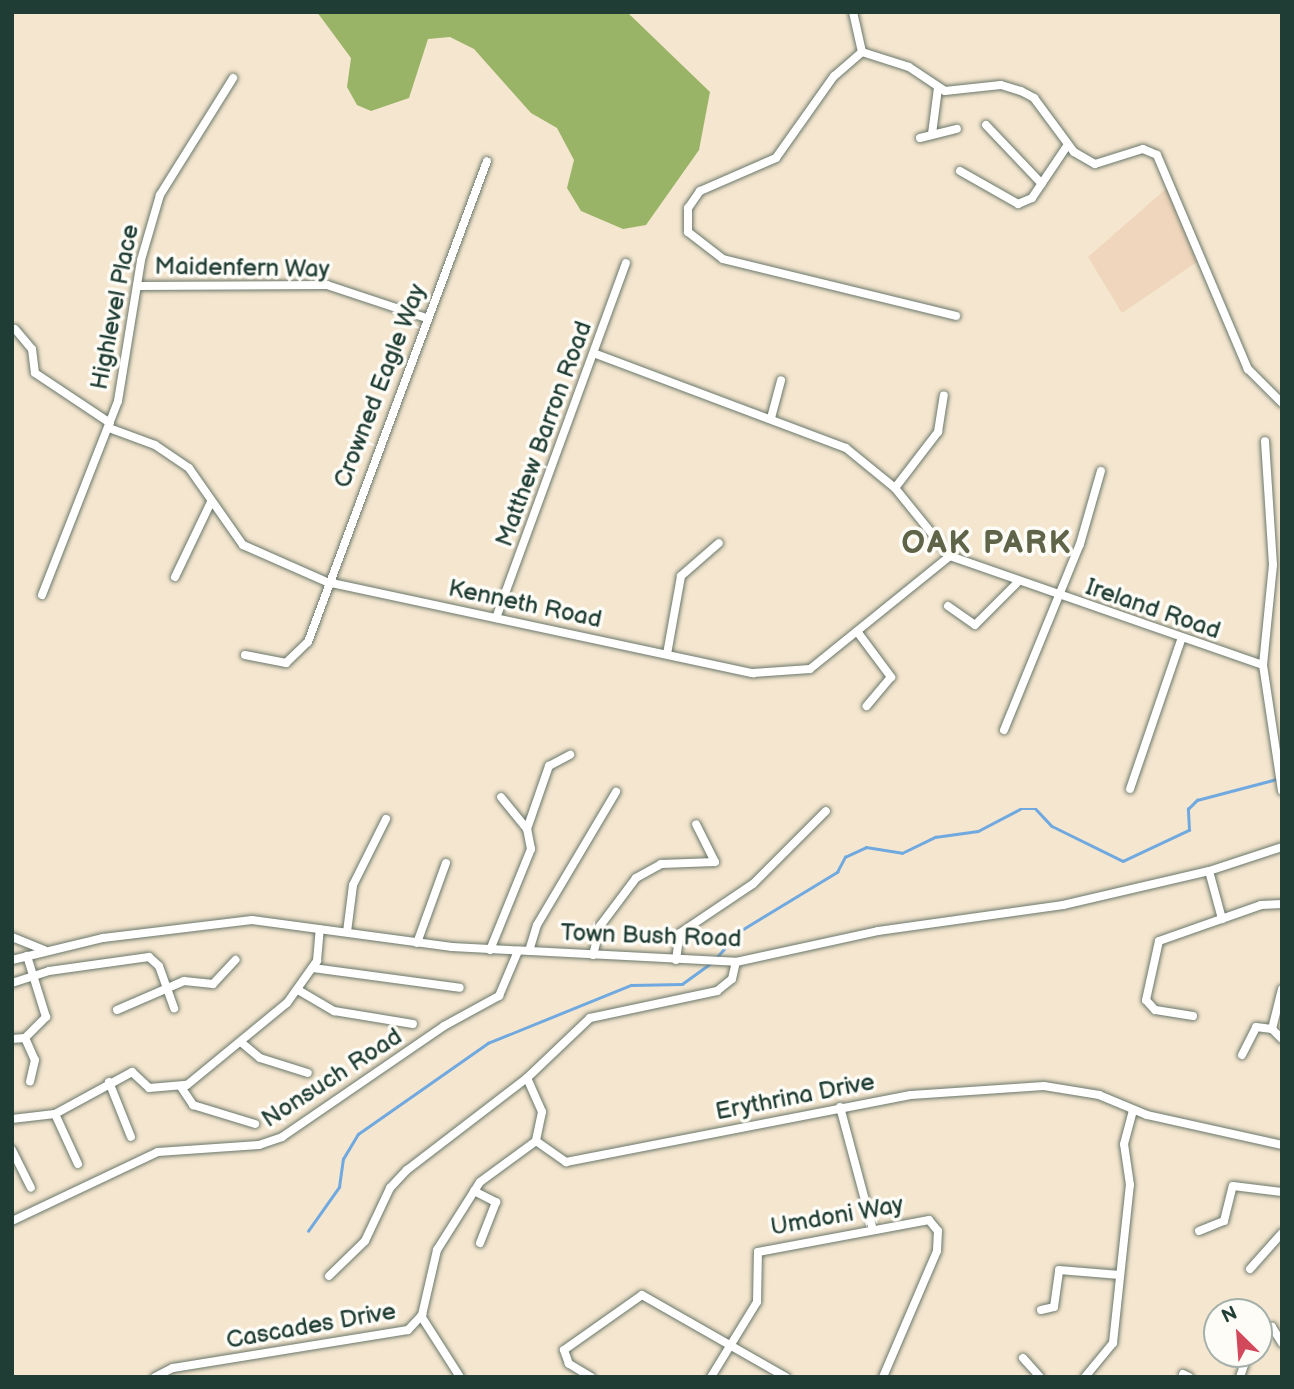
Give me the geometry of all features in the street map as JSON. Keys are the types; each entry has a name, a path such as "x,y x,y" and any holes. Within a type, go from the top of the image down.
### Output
{"street":[{"path":"853,12 863,52"},
{"path":"863,52 908,67 938,88 1001,85 1021,90 1034,98 1067,146 1095,164 1143,149 1162,160 1248,369 1282,403"},
{"path":"863,52 834,76 776,158 700,191 688,208 688,232 723,259 956,316"},
{"name":"Highlevel Place","path":"42,595 109,426 124,379 137,286 160,195 233,78"},
{"path":"932,134 938,88"},
{"path":"986,125 1042,184"},
{"path":"920,138 957,130"},
{"path":"960,171 1010,203 1026,202 1042,184 1067,146"},
{"name":"Crowned Eagle Way","path":"245,655 286,663 308,642 327,582 487,161"},
{"name":"Matthew Barron Road","path":"496,618 596,354 626,263"},
{"name":"Maidenfern Way","path":"137,286 327,285 426,318"},
{"name":"Kenneth Road","path":"15,329 32,349 35,373 109,426 179,459 232,535 255,554 327,582 667,654 788,675 810,669 859,634 950,556"},
{"name":"Ireland Road","path":"596,354 846,448 895,488 950,556 1017,583 1181,640 1263,665"},
{"path":"771,418 781,380"},
{"path":"895,488 938,432 944,395"},
{"path":"1265,441 1272,604 1263,665 1282,791"},
{"path":"1004,730 1060,597 1101,471"},
{"path":"175,576 211,502"},
{"path":"667,654 681,576 719,543"},
{"path":"948,606 975,625 1017,583"},
{"path":"1272,604 1282,604"},
{"path":"859,634 891,677 867,706"},
{"path":"1130,789 1181,640"},
{"path":"490,950 529,859 527,830 550,765 570,755"},
{"path":"529,951 537,925 616,792"},
{"path":"501,797 527,830"},
{"path":"676,960 680,933 753,884 826,811"},
{"path":"347,932 353,885 386,819"},
{"path":"593,955 600,926 636,878 661,864 715,862 696,824"},
{"name":"Town Bush Road","path":"12,960 45,950 239,921 490,950 736,962 878,931 1063,905 1209,872 1282,847"},
{"path":"417,943 446,863"},
{"path":"1209,872 1222,919"},
{"path":"1193,1016 1155,1010 1146,1000 1156,945 1171,934 1282,904"},
{"path":"12,1119 55,1114 109,1082 132,1072 149,1088 181,1087 242,1043 298,990 313,968 320,929"},
{"path":"12,937 45,950"},
{"name":"Nonsuch Road","path":"12,1220 158,1152 259,1145 282,1137 444,1026 493,1001 507,985 518,951"},
{"path":"12,1039 25,1038 46,1017 27,956"},
{"path":"12,983 33,975 149,957 159,966 165,990 174,1008"},
{"path":"117,1010 184,981 212,984 235,960"},
{"path":"329,1276 365,1241 390,1188 407,1170 527,1078 590,1018 717,991 732,979 736,962"},
{"path":"313,968 460,988"},
{"path":"1272,1028 1282,989"},
{"path":"298,990 334,1011 413,1024"},
{"path":"1272,1028 1282,1039"},
{"path":"1242,1055 1251,1030 1272,1028"},
{"path":"25,1038 35,1060 30,1081"},
{"path":"242,1043 260,1058 308,1073"},
{"path":"527,1078 542,1112 536,1142"},
{"path":"109,1082 131,1137"},
{"name":"Erythrina Drive","path":"536,1142 573,1163 911,1094 1044,1086 1116,1099 1133,1111 1282,1145"},
{"path":"181,1087 192,1105 255,1124"},
{"path":"840,1107 873,1230"},
{"path":"1085,1377 1111,1352 1130,1179 1124,1144 1133,1111"},
{"path":"55,1114 78,1164"},
{"name":"Cascades Drive","path":"155,1377 173,1368 408,1330 421,1316 438,1250 474,1191 492,1170 536,1142"},
{"path":"12,1150 31,1188"},
{"path":"1199,1231 1224,1221 1233,1186 1282,1192"},
{"path":"474,1191 496,1202 480,1243"},
{"name":"Umdoni Way","path":"711,1377 757,1303 758,1252 929,1220 940,1242 907,1333 885,1361 883,1377"},
{"path":"1250,1269 1282,1233"},
{"path":"1041,1311 1054,1307 1059,1270 1120,1275"},
{"path":"591,1377 569,1364 564,1350 642,1295 786,1377"},
{"path":"421,1316 460,1377"},
{"path":"1023,1358 1040,1377"}],"shaded area":[{"path":"1167,188 1197,262 1122,313 1088,257"}],"green space":[{"path":"317,12 627,12 710,92 699,150 646,225 623,229 581,211 567,188 574,160 557,128 531,113 474,49 450,37 428,39 409,98 371,111 357,105 347,87 351,58"}],"waterway":[{"path":"715,959 740,931 837,872 845,857 866,847 902,853 935,837 978,831 1020,809 1036,809 1052,826 1123,861 1189,830 1188,809 1197,800 1277,779"},
{"path":"308,1231 339,1187 343,1159 358,1134 488,1043 631,985 682,984 710,964"}],"district":[{"name":"OAK PARK","path":"987,544"}]}
